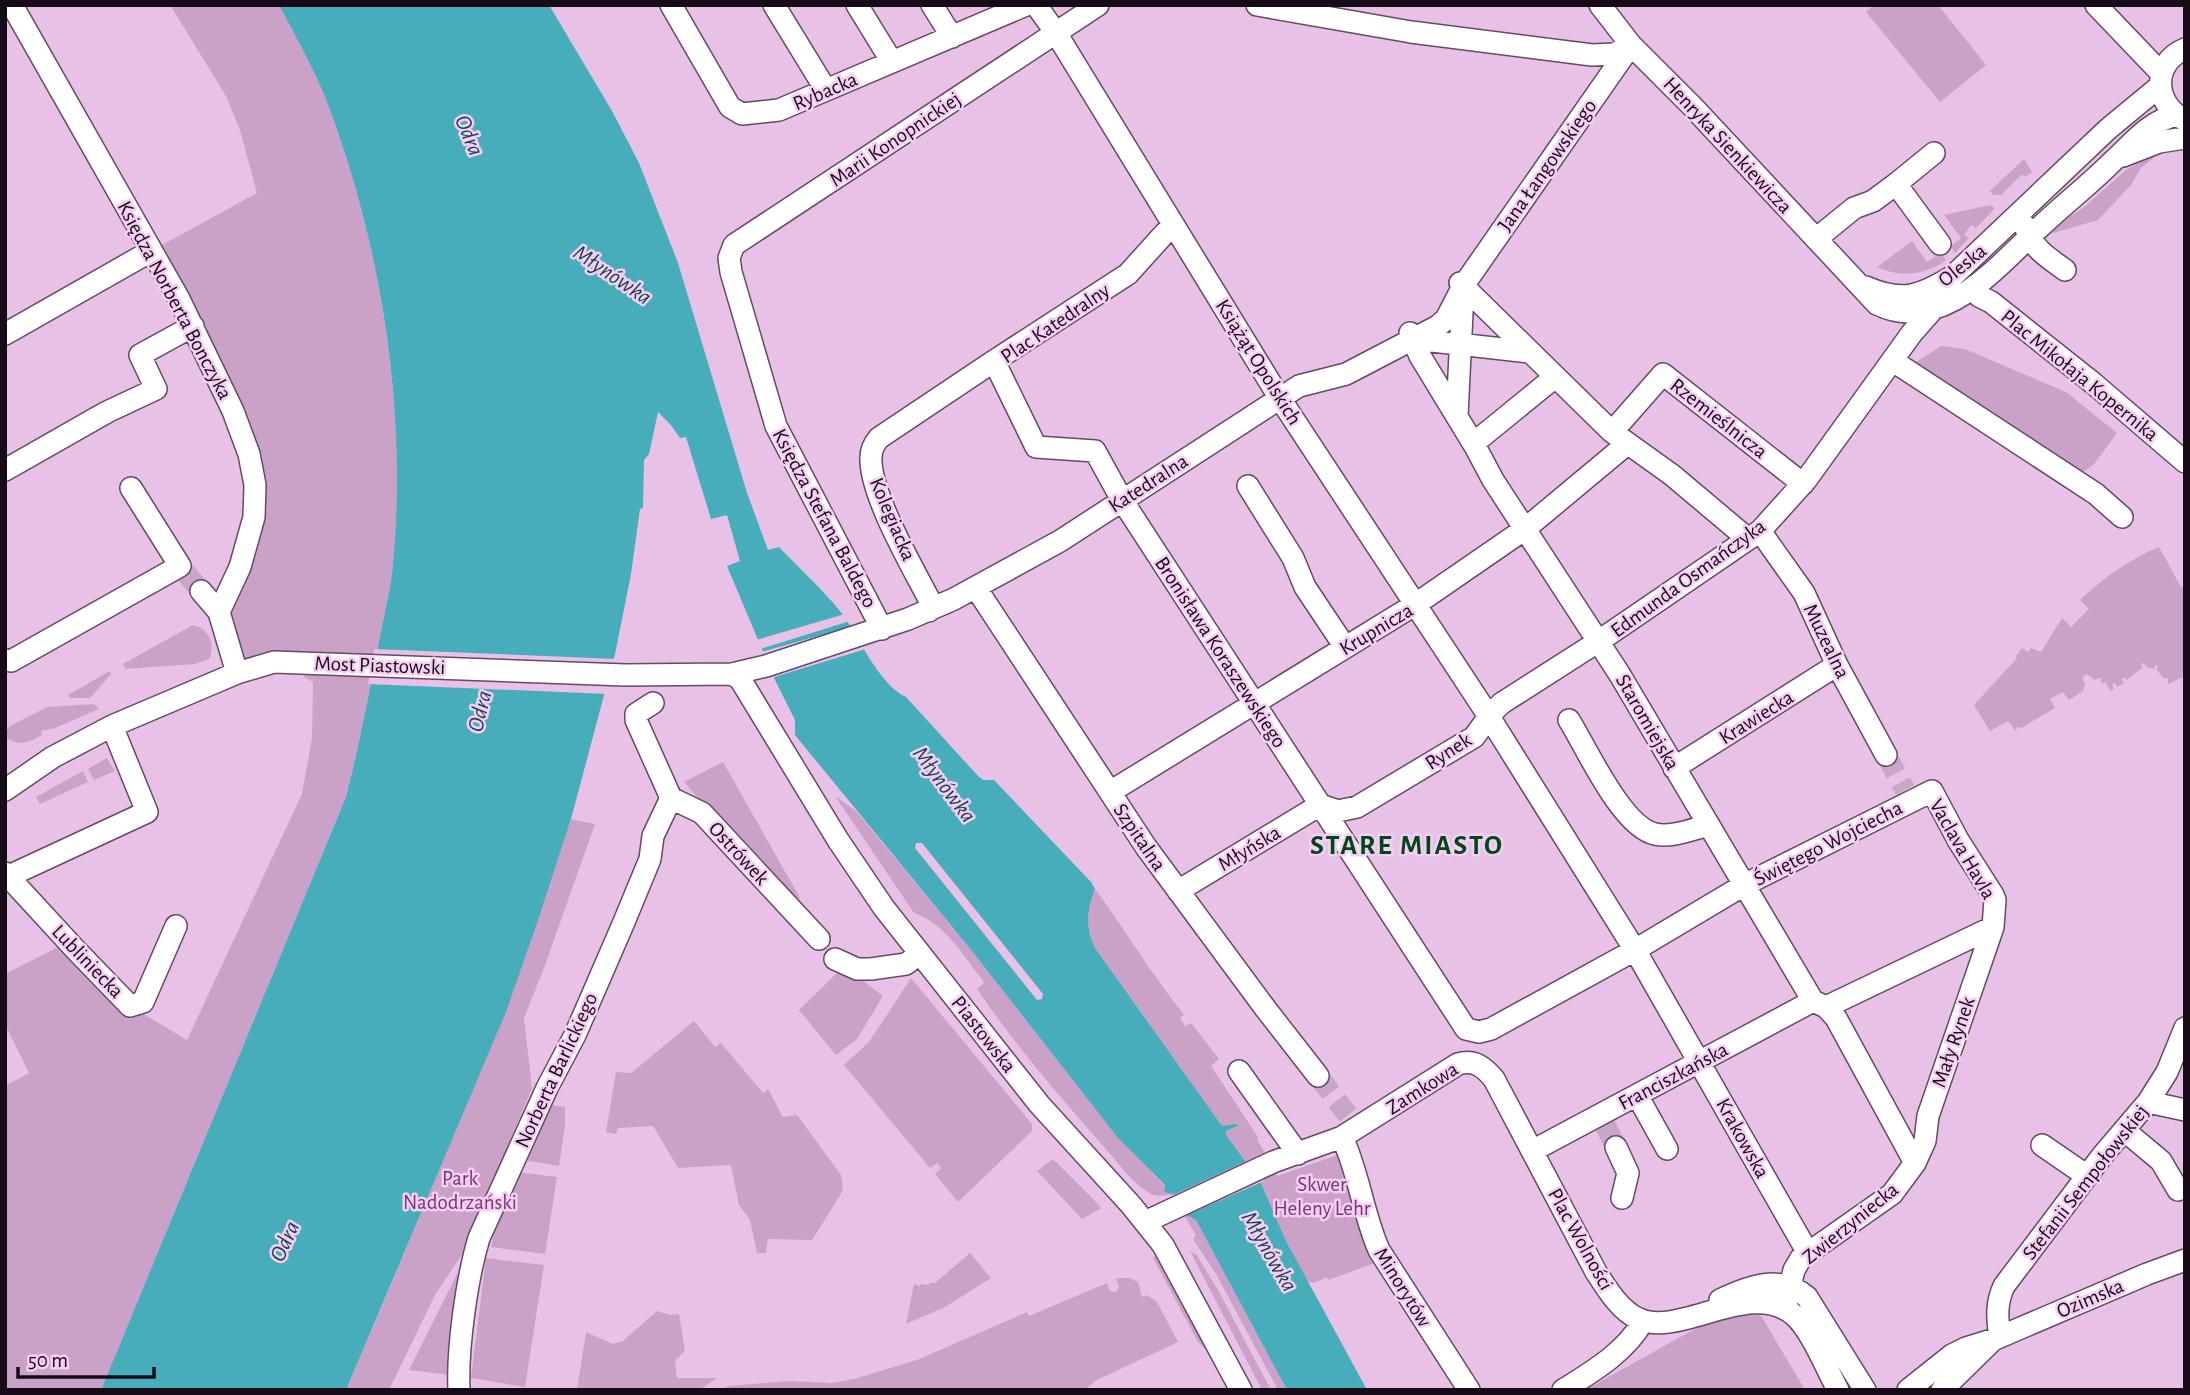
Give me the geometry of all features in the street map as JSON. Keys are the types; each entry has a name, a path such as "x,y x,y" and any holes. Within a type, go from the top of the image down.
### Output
{"street":[{"name":"Księdza Norberta Bonczyka","path":"12,5 193,326 237,421 248,454 256,502 240,567 219,612"},
{"name":"Rybacka","path":"671,5 730,107 742,114 779,110 1026,5"},
{"path":"774,5 826,90"},
{"path":"857,5 892,62"},
{"path":"932,5 952,37"},
{"name":"Książąt Opolskich","path":"1036,5 1056,33 1279,397 1488,715"},
{"name":"Marii Konopnickiej","path":"734,245 1098,5"},
{"path":"1257,5 1411,33 1592,55 1611,61 1614,54 1631,45"},
{"name":"Henryka Sienkiewicza","path":"1600,5 1631,45 1692,106 1857,283"},
{"path":"2096,5 2160,80 2168,108 2180,118"},
{"path":"2128,40 2151,50 2181,50"},
{"name":"Oleska","path":"1928,302 2160,80 2165,64 2181,50"},
{"name":"Jana Łangowskiego","path":"1412,336 1428,332 1446,319 1462,285 1611,61"},
{"name":"Oleska","path":"1857,283 1877,292 1928,302 1959,298 1974,289 2010,253 2036,237 2155,123 2180,118"},
{"path":"2117,158 2159,142 2185,138"},
{"path":"1816,239 1854,208 1872,201 1934,153"},
{"path":"1896,184 1940,244"},
{"path":"2031,204 2025,225 2065,270"},
{"name":"Plac Katedralny","path":"1122,500 1095,452 1036,447 994,362 1128,274 1165,233 1175,227"},
{"name":"Księdza Stefana Baldego","path":"734,245 729,258 731,272 776,426 882,629"},
{"path":"5,334 152,251"},
{"path":"1857,283 1877,304 1892,312 1928,302"},
{"path":"1457,416 1462,285"},
{"name":"Muzealna","path":"1462,285 1620,438 1754,535 1804,593 1837,665 1886,755"},
{"name":"Plac Mikołaja Kopernika","path":"1974,289 1979,296 1991,302 2093,383 2185,461"},
{"name":"Edmunda Osmańczyka","path":"1488,715 1754,535 1802,484 1907,341 1928,302"},
{"path":"5,470 107,412 156,389 140,355 193,326"},
{"path":"1412,336 1529,352"},
{"name":"Katedralna","path":"732,674 882,629 929,611 976,588 1060,541 1279,397 1299,386 1346,374 1412,336"},
{"name":"Staromiejska","path":"1412,336 1420,356 1475,445 1493,480 1599,641 1709,825 1742,886 1816,1000"},
{"path":"1893,361 2096,494 2122,517"},
{"name":"Kolegiacka","path":"929,611 930,601 883,506 871,467 872,450 880,438 994,362"},
{"name":"Rzemieślnicza","path":"1620,438 1663,374 1802,484"},
{"path":"1475,445 1557,379"},
{"name":"Krupnicza","path":"1110,792 1416,604 1525,529 1620,438"},
{"path":"1248,486 1293,558 1305,587 1345,647"},
{"path":"5,660 11,661 183,569 131,488"},
{"name":"Bronisława Koraszewskiego","path":"1122,500 1320,805"},
{"name":"Szpitalna","path":"976,588 1178,891 1318,1076"},
{"path":"201,592 219,612 237,673"},
{"name":"Most Piastowski","path":"8,784 112,726 237,673 274,662 625,674 732,674"},
{"name":"Krawiecka","path":"1674,768 1837,665"},
{"name":"Piastowska","path":"732,674 740,679 854,866 919,954 1039,1104 1163,1245 1241,1390"},
{"path":"653,703 636,714 636,720 671,798"},
{"name":"Rynek","path":"1320,805 1334,810 1357,807 1474,737 1488,715"},
{"name":"Rynek","path":"1488,715 1635,950"},
{"path":"1569,720 1620,807 1643,829 1657,835 1709,825"},
{"name":"Lubliniecka","path":"112,726 148,811 7,874 130,1006 143,1002 176,926"},
{"name":"Vaclava Havla","path":"1908,796 1932,791 1958,840 1993,895 1993,927"},
{"name":"Świętego Wojciecha","path":"1635,950 1742,886 1855,828 1908,796"},
{"name":"Ostrówek","path":"671,798 702,813 819,939"},
{"name":"Norberta Barlickiego","path":"459,1390 459,1355 473,1260 479,1238 547,1088 575,1035 650,859 653,836 671,798"},
{"path":"1320,805 1466,1029 1479,1032 1491,1029 1635,950"},
{"name":"Młyńska","path":"1178,891 1320,805"},
{"path":"1914,1163 1836,1018 1816,1000 1993,927"},
{"name":"Mały Rynek","path":"1914,1163 1925,1141 1928,1115 1993,927"},
{"name":"Krakowska","path":"1635,950 1706,1059 1808,1252"},
{"path":"835,959 857,969 871,969 906,964 919,954"},
{"name":"Franciszkańska","path":"1532,1150 1602,1119 1637,1095 1816,1000"},
{"name":"Stefanii Sempołowskiej","path":"1997,1338 1999,1297 2004,1286 2087,1176 2148,1102 2167,1072 2185,1028"},
{"path":"1474,1063 1479,1032"},
{"name":"Zamkowa","path":"1144,1222 1273,1162 1298,1154 1458,1064 1474,1063 1484,1067 1494,1079 1532,1150"},
{"path":"1239,1071 1298,1154"},
{"path":"1637,1095 1667,1149"},
{"path":"2148,1102 2185,1110"},
{"name":"Minorytów","path":"1349,1127 1351,1158 1372,1235 1469,1390"},
{"path":"2124,1130 2161,1161 2178,1190"},
{"path":"2042,1145 2087,1176"},
{"path":"1616,1147 1628,1172 1622,1198"},
{"name":"Plac Wolności","path":"1532,1150 1606,1287 1627,1311 1643,1321"},
{"name":"Zwierzyniecka","path":"1791,1286 1797,1264 1808,1252 1892,1194 1914,1163"},
{"name":"Ozimska","path":"1908,1390 1952,1356 1980,1342 1997,1338 2185,1260"},
{"path":"1680,1319 1743,1289 1770,1284 1791,1286 1807,1297 1865,1390"},
{"path":"1784,1308 1791,1286"},
{"path":"1563,1390 1613,1356 1633,1336 1643,1321 1680,1319 1742,1303 1784,1308 1796,1317 1838,1390"},
{"name":"Ozimska","path":"1942,1390 1997,1338"}],"green space":[{"path":"170,5 279,5 325,97 349,165 365,222 387,339 397,457 392,574 346,797 101,1390 5,1390 5,1086 29,1073 5,1024 5,974 68,942 130,1006 187,1040 302,794 312,738 313,682 304,677 303,662 237,673 224,625 255,485 151,251 257,193 240,130 226,96"},
{"path":"1874,5 1938,5 1986,65 1940,102 1866,12"},
{"path":"2156,152 2156,156 2141,168 2131,185 2098,220 2050,234 2053,228 2083,208 2126,170"},
{"path":"2024,159 2032,172 2025,177 2022,174 2001,195 1993,195 1990,191"},
{"path":"1990,205 1995,208 1976,228 1971,225 1964,235 1969,238 1955,253 1951,246 1961,238 1944,215"},
{"path":"1912,241 1927,262 1941,253 1946,260 1921,272 1904,274 1877,267"},
{"path":"1941,346 1965,349 2066,392 2117,433 2094,464 2077,476 1913,364"},
{"path":"2159,547 2181,587 2185,586 2185,676 2168,684 2168,678 2164,679 2157,670 2158,666 2155,665 2154,669 2146,667 2144,663 2141,664 2142,668 2126,680 2124,677 2122,679 2124,683 2117,687 2115,683 2112,684 2114,689 2111,691 2105,682 2101,684 2101,678 2093,680 2086,674 2082,678 2085,684 2083,691 2069,700 2063,692 2050,699 2055,708 2021,728 2017,727 2016,731 2008,721 1990,731 1974,705 2017,658 2022,648 2028,652 2031,648 2041,652 2062,618 2071,627 2089,609 2080,600 2127,563"},
{"path":"193,625 207,633 210,638 212,648 209,659 195,664 125,669 123,664"},
{"path":"110,671 111,674 90,698 70,698 68,695"},
{"path":"94,704 99,709 55,728 41,731 42,735 29,741 20,743 7,738 10,726 47,707"},
{"path":"107,758 115,771 94,780 88,769"},
{"path":"723,762 800,898 790,905 684,782"},
{"path":"83,771 88,782 40,804 36,797"},
{"path":"835,796 856,811 972,951 1118,1138 1165,1186 1164,1192 1174,1193 1183,1213 1196,1220 1287,1390 1278,1390 1216,1274 1193,1239 1196,1235 1172,1195 1153,1195 1138,1185 1055,1090 977,989 984,982 935,924 914,913"},
{"name":"Park Nadodrzański","path":"571,819 595,824 524,1018 532,1088 463,1253 435,1295 389,1390 346,1390 493,1035"},
{"name":"Skwer Heleny Lehr","path":"1095,889 1184,1015 1180,1018 1185,1026 1191,1023 1219,1059 1211,1066 1258,1137 1278,1176 1340,1154 1375,1263 1328,1280 1327,1277 1314,1283 1307,1281 1261,1183 1226,1135 1226,1131 1237,1127 1222,1126 1095,948 1088,918"},
{"path":"839,971 855,975 883,996 857,1039 836,1055 799,1010"},
{"path":"911,978 1032,1124 1032,1131 958,1202 935,1174 941,1168 937,1163 930,1168 844,1065 869,1042"},
{"path":"694,1021 715,1047 721,1043 763,1093 768,1089 783,1117 797,1115 841,1175 841,1194 812,1240 768,1239 766,1253 757,1253 750,1220 739,1205 731,1165 678,1168 653,1126 618,1128 616,1134 606,1132 616,1072 631,1073"},
{"path":"550,1105 565,1107 559,1166 529,1161 525,1154"},
{"path":"1053,1159 1101,1208 1082,1219 1037,1171"},
{"path":"516,1172 557,1177 545,1254 491,1247 499,1214"},
{"path":"1190,1251 1196,1254 1218,1290 1271,1390 1262,1390"},
{"path":"970,1253 991,1278 945,1307 906,1324 914,1284 920,1286 935,1283"},
{"path":"1154,1256 1158,1259 1208,1351 1198,1342"},
{"path":"486,1258 544,1265 525,1387 471,1378"},
{"path":"463,1262 458,1376 409,1370"},
{"path":"1116,1279 1138,1282 1142,1297 1147,1295 1157,1302 1178,1342 1097,1380 1088,1387 1089,1390 723,1390 728,1386 788,1381 832,1383 854,1379 917,1360 1027,1312 1029,1316 1107,1283 1110,1291 1116,1292 1119,1287"},
{"path":"657,1311 670,1315 679,1314 685,1351 675,1360 677,1378 717,1378 699,1390 577,1390 586,1332 613,1344 623,1341"},
{"path":"1754,1312 1762,1317 1805,1390 1585,1390 1702,1325"}],"water":[{"path":"279,5 549,5 612,111 639,163 678,263 747,493 768,550 779,547 818,587 840,611 887,682 906,697 978,776 983,780 994,780 1091,882 1095,889 1090,904 1088,926 1095,948 1222,1126 1238,1126 1226,1131 1226,1135 1261,1183 1286,1241 1367,1390 1287,1390 1196,1220 1183,1213 1174,1194 1164,1192 1165,1185 1118,1138 972,951 795,735 795,720 775,680 727,566 740,561 727,515 711,519 686,437 680,438 658,412 649,454 644,460 643,508 640,509 631,574 615,654 571,819 506,1012 346,1390 101,1390 346,797 392,574 397,457 394,398 378,280 349,165 330,110 313,70","holes":["916,843 922,843 1043,994 1042,999 1037,1000 915,848"]}],"pier":[{"path":"845,614 850,621 760,649 756,640"},
{"path":"853,626 869,648 771,678 761,652"},
{"path":"374,649 617,659 607,694 368,684"},
{"path":"1249,1160 1264,1181 1183,1217 1180,1215 1171,1196"}],"tunnel":[{"path":"185,572 201,591"},
{"path":"1886,755 1905,790"},
{"path":"1318,1076 1348,1115"},
{"path":"1604,1123 1616,1147"}],"district":[{"name":"STARE MIASTO","path":"1407,844"}],"water label":[{"name":"Odra","path":"470,135"},
{"name":"Młynówka","path":"613,274"},
{"name":"Odra","path":"479,711"},
{"name":"Młynówka","path":"945,784"},
{"name":"Odra","path":"284,1241"},
{"name":"Młynówka","path":"1270,1251"}]}
